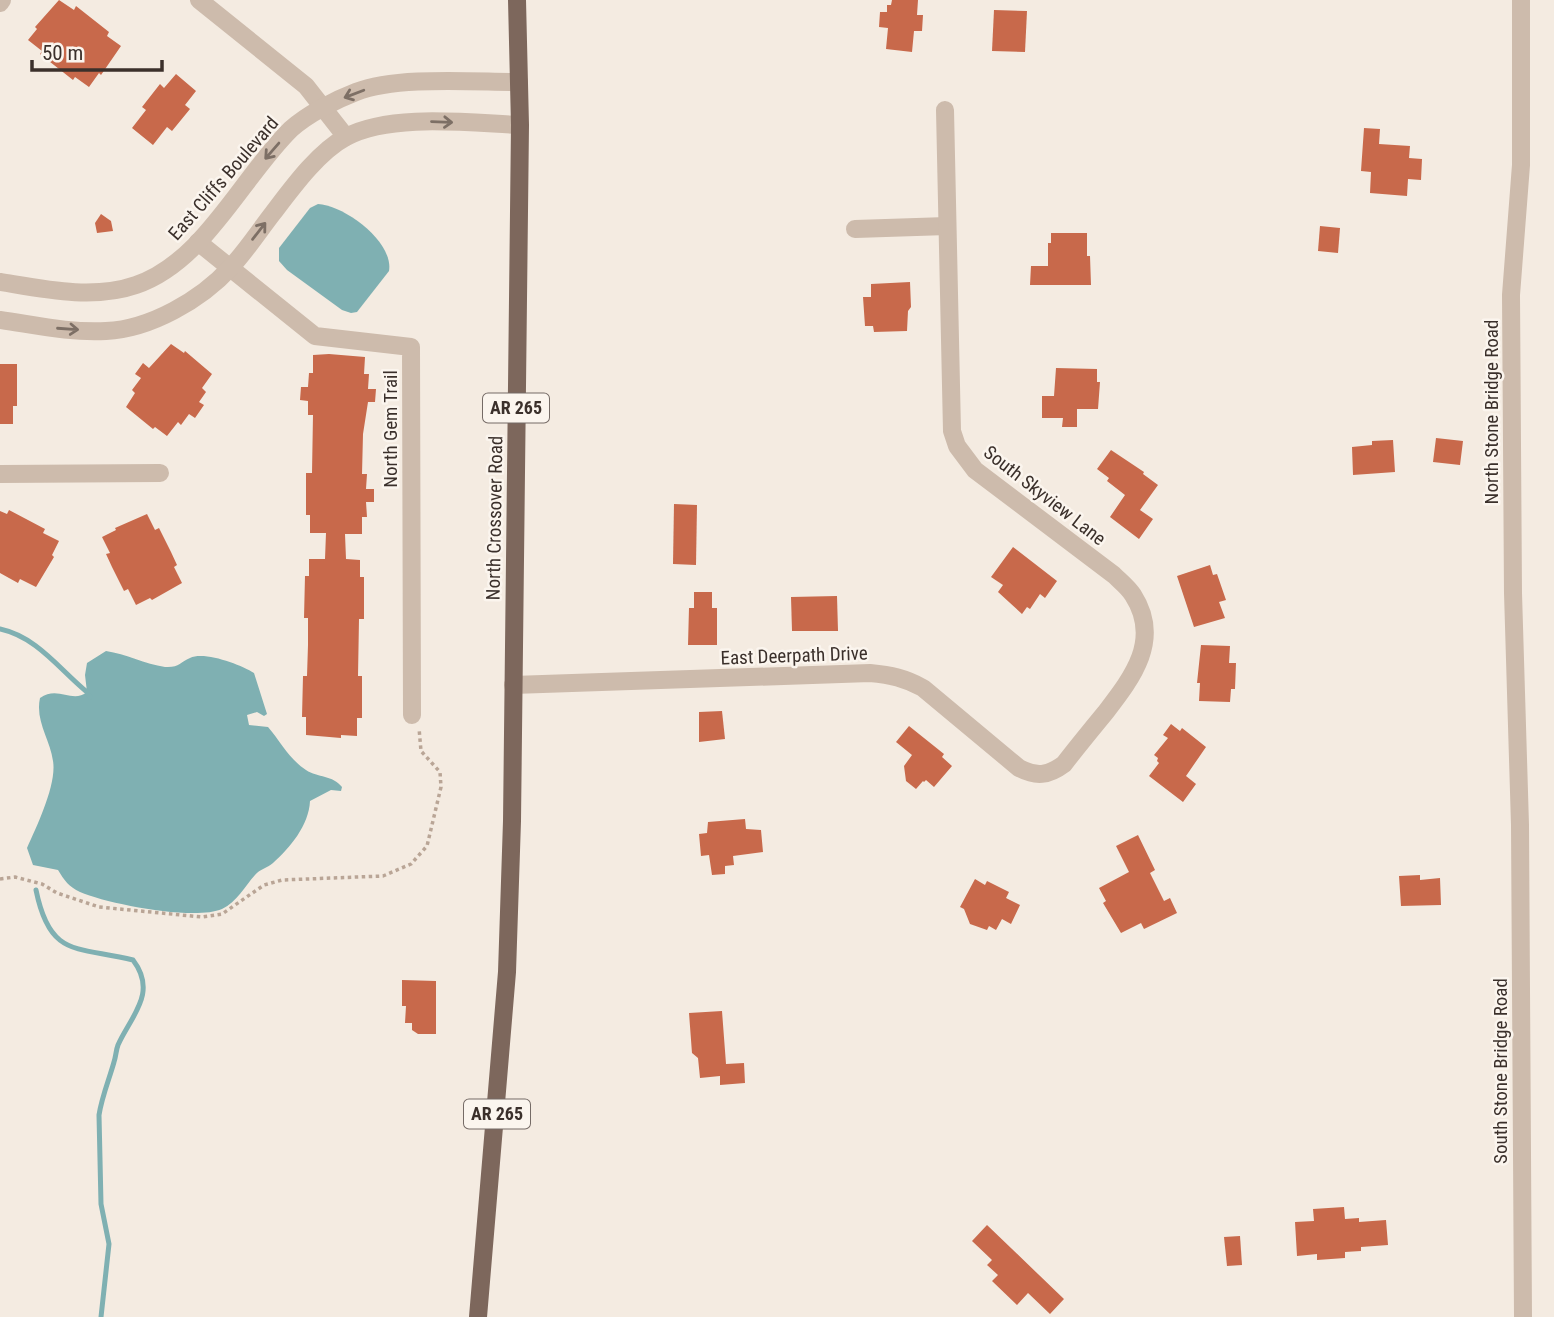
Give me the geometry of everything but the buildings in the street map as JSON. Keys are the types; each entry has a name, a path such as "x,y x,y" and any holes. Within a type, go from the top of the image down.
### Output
{"main road":[{"name":"North Crossover Road","path":"478,1317 502,1054 509,910 520,125 517,0"}],"street":[{"path":"200,0 306,86 345,137"},
{"name":"North Stone Bridge Road","path":"1520,825 1513,593 1511,295 1521,165 1521,0"},
{"name":"East Cliffs Boulevard","path":"0,282 52,290 94,292 135,286 162,274 198,242 293,127 324,108 357,91 406,82 519,82"},
{"name":"South Skyview Lane","path":"946,110 950,414 957,446 975,470 1114,575 1133,595 1143,621 1144,646 1138,667 1127,684 1063,764 1054,772 1042,775"},
{"path":"0,320 58,329 107,331 142,324 182,307 230,269 306,170 345,137 374,126 433,121 520,125"},
{"path":"855,229 947,226"},
{"name":"North Gem Trail","path":"198,242 316,336 411,347 412,715"},
{"path":"0,474 160,473"},
{"name":"East Deerpath Drive","path":"513,685 889,674 905,678 923,688 1019,768 1031,774 1042,775"},
{"name":"South Stone Bridge Road","path":"1520,825 1524,1317"}],"path":[{"path":"0,879 15,877 42,884 57,893 99,907 202,916 222,914 264,885 282,880 383,876 411,864 427,846 441,788 440,772 421,751 419,724 412,715"}],"water":[{"path":"318,204 329,206 353,218 376,237 384,248 389,271 357,312 342,310 287,270 279,261 279,248 310,208"},
{"path":"106,651 165,667 204,656 232,663 254,673 267,714 264,716 257,712 247,715 249,725 268,727 300,766 311,773 334,780 342,787 341,791 331,790 310,801 306,819 292,843 273,863 257,873 236,898 222,909 209,912 172,912 110,901 76,890 58,870 33,865 27,848 45,805 53,770 51,753 41,722 40,698 53,693 76,696 87,692 87,663"}],"waterway":[{"path":"0,629 36,646 90,697"},
{"path":"36,890 49,928 58,939 82,950 133,960 143,983 140,1004 117,1047 99,1115 101,1204 109,1244 101,1317"}]}
